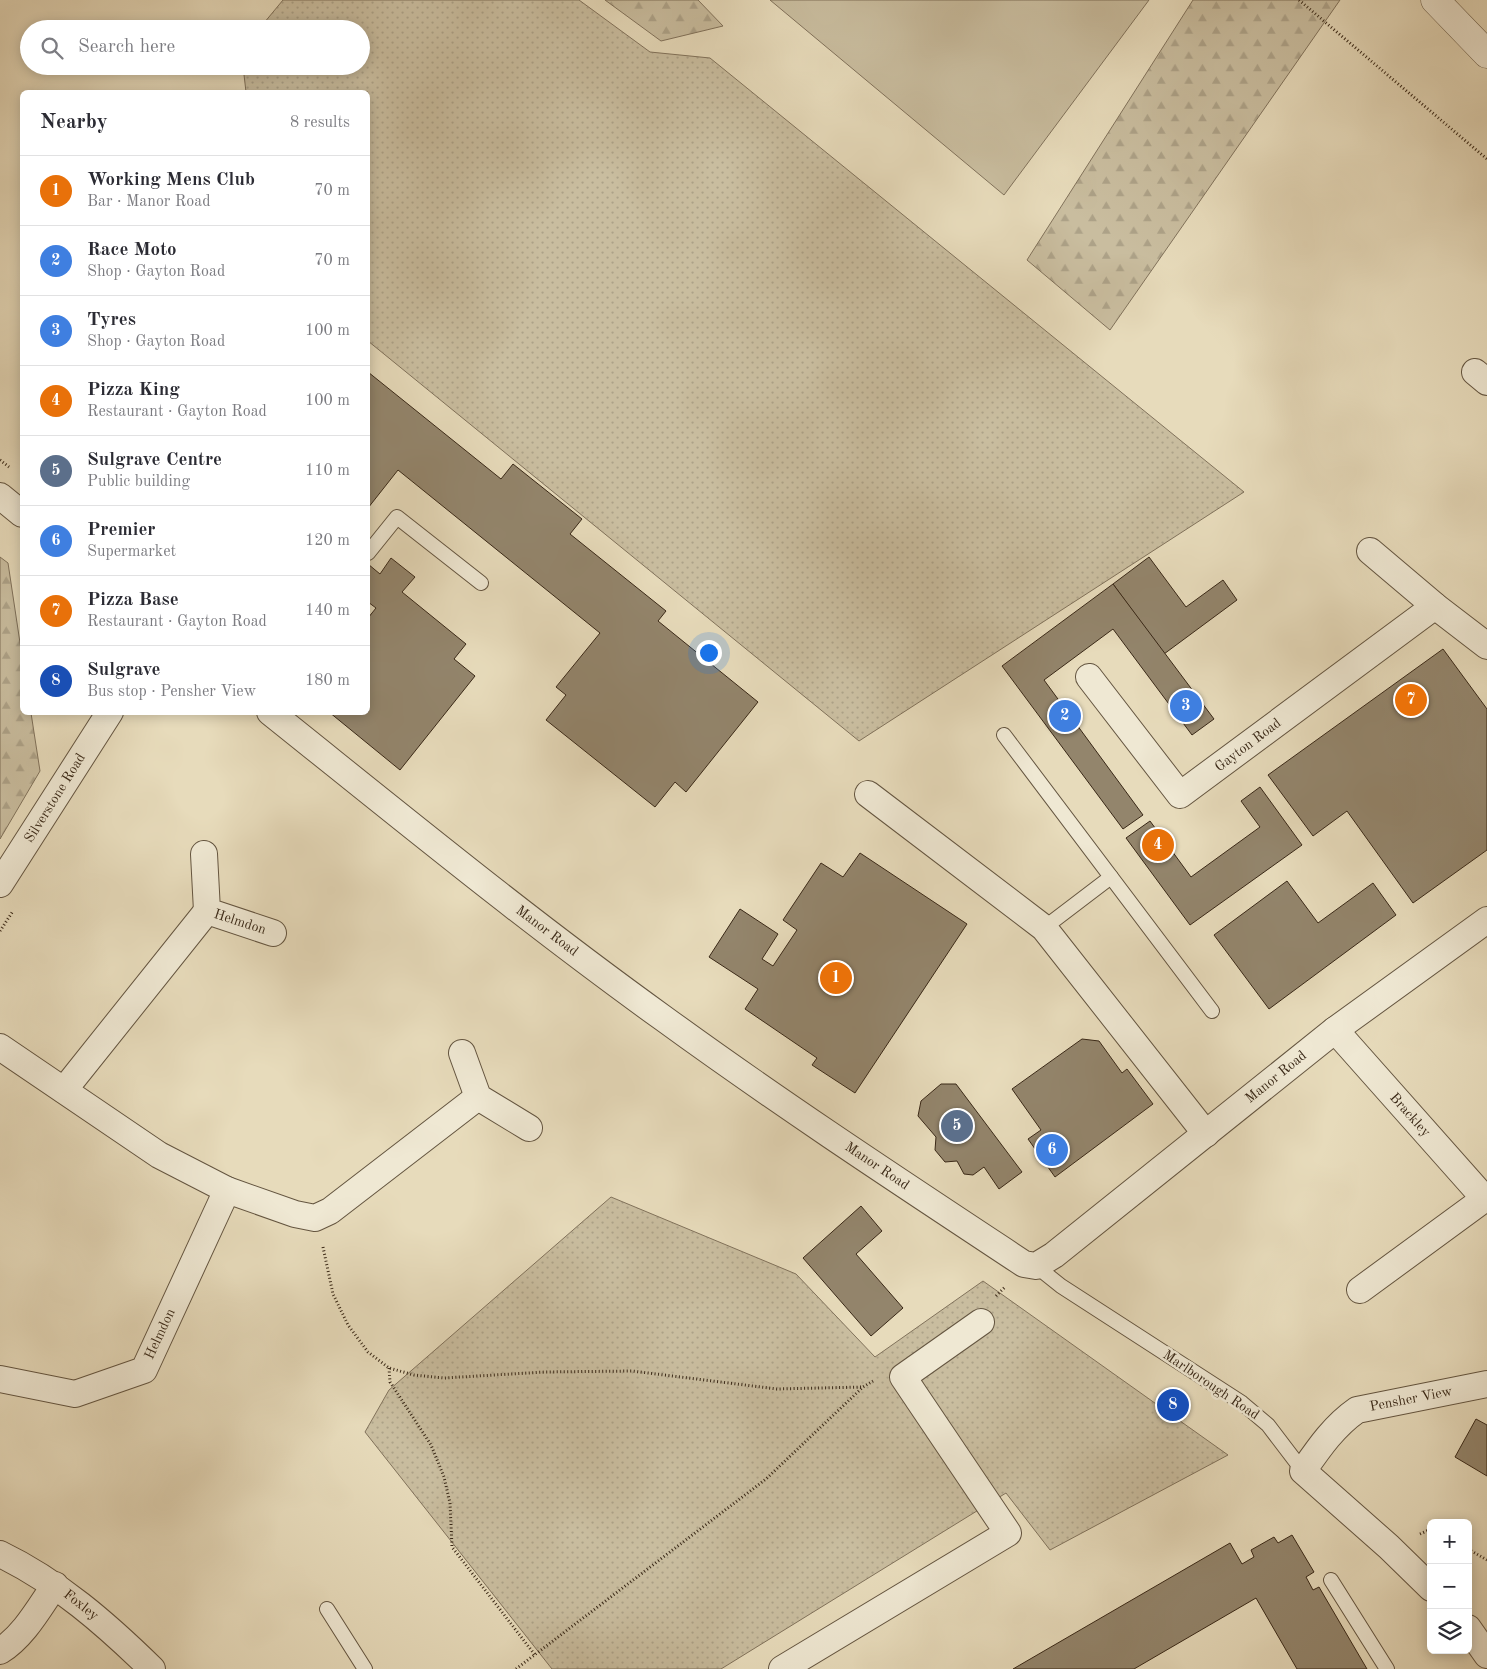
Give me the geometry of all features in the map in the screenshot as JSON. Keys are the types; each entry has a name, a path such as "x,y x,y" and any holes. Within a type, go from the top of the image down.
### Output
{"street":[{"path":"1435,0 1487,54"},
{"path":"0,496 20,512"},
{"path":"1370,551 1435,606 1487,646"},
{"name":"Gayton Road","path":"1089,677 1180,795 1435,606"},
{"name":"Silverstone Road","path":"0,884 108,715"},
{"name":"Manor Road","path":"274,715 538,926 664,1019 856,1152 1030,1265 1054,1255 1335,1030 1487,920"},
{"path":"868,794 1044,928 1206,1134"},
{"name":"Helmdon","path":"64,1090 207,912 204,854"},
{"name":"Helmdon","path":"207,912 272,933"},
{"name":"Brackley","path":"1335,1030 1486,1198 1360,1290"},
{"path":"0,1047 159,1155 227,1190 295,1214 315,1218 330,1211 478,1097"},
{"path":"462,1053 478,1097 529,1128"},
{"name":"Helmdon","path":"0,1379 75,1394 144,1370 227,1190"},
{"path":"782,1669 1008,1533 903,1377 981,1322"},
{"name":"Pensher View","path":"1303,1471 1328,1436 1345,1418 1357,1410 1487,1384"},
{"name":"Marlborough Road","path":"1303,1471 1389,1547 1427,1584"},
{"name":"Foxley","path":"0,1554 21,1564 55,1585 113,1630 152,1669"},
{"path":"0,1651 21,1633 55,1585"},
{"path":"1472,1634 1487,1655"}],"lane":[{"path":"370,551 397,517 481,583"},
{"path":"1004,735 1212,1011"},
{"path":"1044,928 1111,877"},
{"name":"Marlborough Road","path":"1030,1265 1242,1403 1268,1425 1303,1471"},
{"path":"1331,1580 1387,1669"},
{"path":"327,1609 365,1669"}],"path":[{"path":"1299,0 1487,159"},
{"path":"315,1218 327,1261 333,1294 348,1325 368,1352 389,1368 414,1375 444,1378 545,1372 632,1371 777,1389 863,1387"},
{"path":"992,1298 1030,1265"},
{"path":"389,1368 390,1382 431,1445 444,1477 450,1503 452,1547 535,1655"},
{"path":"516,1669 766,1479 863,1387 879,1376"},
{"path":"1472,1551 1487,1560"}],"green space":[{"path":"283,0 579,0 650,52 710,58 1244,492 859,741 370,343 370,90 246,90 244,75 370,75 370,20 266,20"},
{"path":"605,0 698,0 723,26 661,41"},
{"path":"770,0 1149,0 1004,195"},
{"path":"1193,0 1340,0 1110,330 1027,260"},
{"path":"0,557 8,563 20,643 20,715 31,715 40,771 0,839"},
{"path":"611,1197 796,1274 875,1357 983,1281 1228,1455 1050,1550 1006,1493 721,1669 552,1669 365,1432 389,1390"}],"building":[{"path":"370,374 501,479 513,464 582,519 570,534 666,611 658,621 758,702 686,792 675,782 655,807 546,720 566,695 556,687 600,633 398,470 370,505"},
{"path":"1149,557 1186,607 1223,580 1237,600 1164,654 1113,584"},
{"path":"391,558 415,577 402,592 466,644 454,659 475,676 400,770 333,715 370,715 370,616 376,608 370,604 370,566 380,574"},
{"path":"1113,584 1214,719 1192,735 1113,629 1044,680 1143,815 1123,829 1002,666"},
{"path":"1443,649 1487,709 1487,850 1413,903 1347,811 1313,836 1268,775"},
{"path":"1260,787 1302,845 1190,925 1126,838 1150,821 1191,877 1260,827 1241,801"},
{"path":"860,853 967,924 855,1093 812,1065 817,1058 745,1009 758,989 709,957 740,909 778,934 762,959 773,966 797,930 783,920 821,863 843,877"},
{"path":"1287,881 1318,923 1373,883 1396,915 1269,1009 1214,935"},
{"path":"1082,1039 1099,1041 1122,1073 1127,1069 1153,1104 1055,1177 1028,1139 1041,1130 1012,1089"},
{"path":"941,1084 956,1084 1022,1172 999,1189 984,1167 973,1175 964,1174 957,1161 945,1162 935,1150 936,1137 918,1116 921,1101"},
{"path":"861,1206 882,1231 856,1254 903,1308 871,1336 803,1258"},
{"path":"1476,1419 1487,1425 1487,1476 1455,1457"},
{"path":"1292,1535 1314,1572 1306,1577 1313,1590 1319,1587 1367,1669 1297,1669 1256,1598 1134,1669 1013,1669 1230,1543 1242,1564 1254,1557 1251,1550 1274,1537 1278,1543"}],"place":[{"name":"Pizza Base","path":"1411,700"},
{"name":"Tyres","path":"1186,706"},
{"name":"Race Moto","path":"1065,716"},
{"name":"Pizza King","path":"1158,845"},
{"name":"Working Mens Club","path":"836,978"},
{"name":"Sulgrave Centre","path":"957,1126"},
{"name":"Premier","path":"1052,1150"},
{"name":"Sulgrave","path":"1173,1405"}]}
